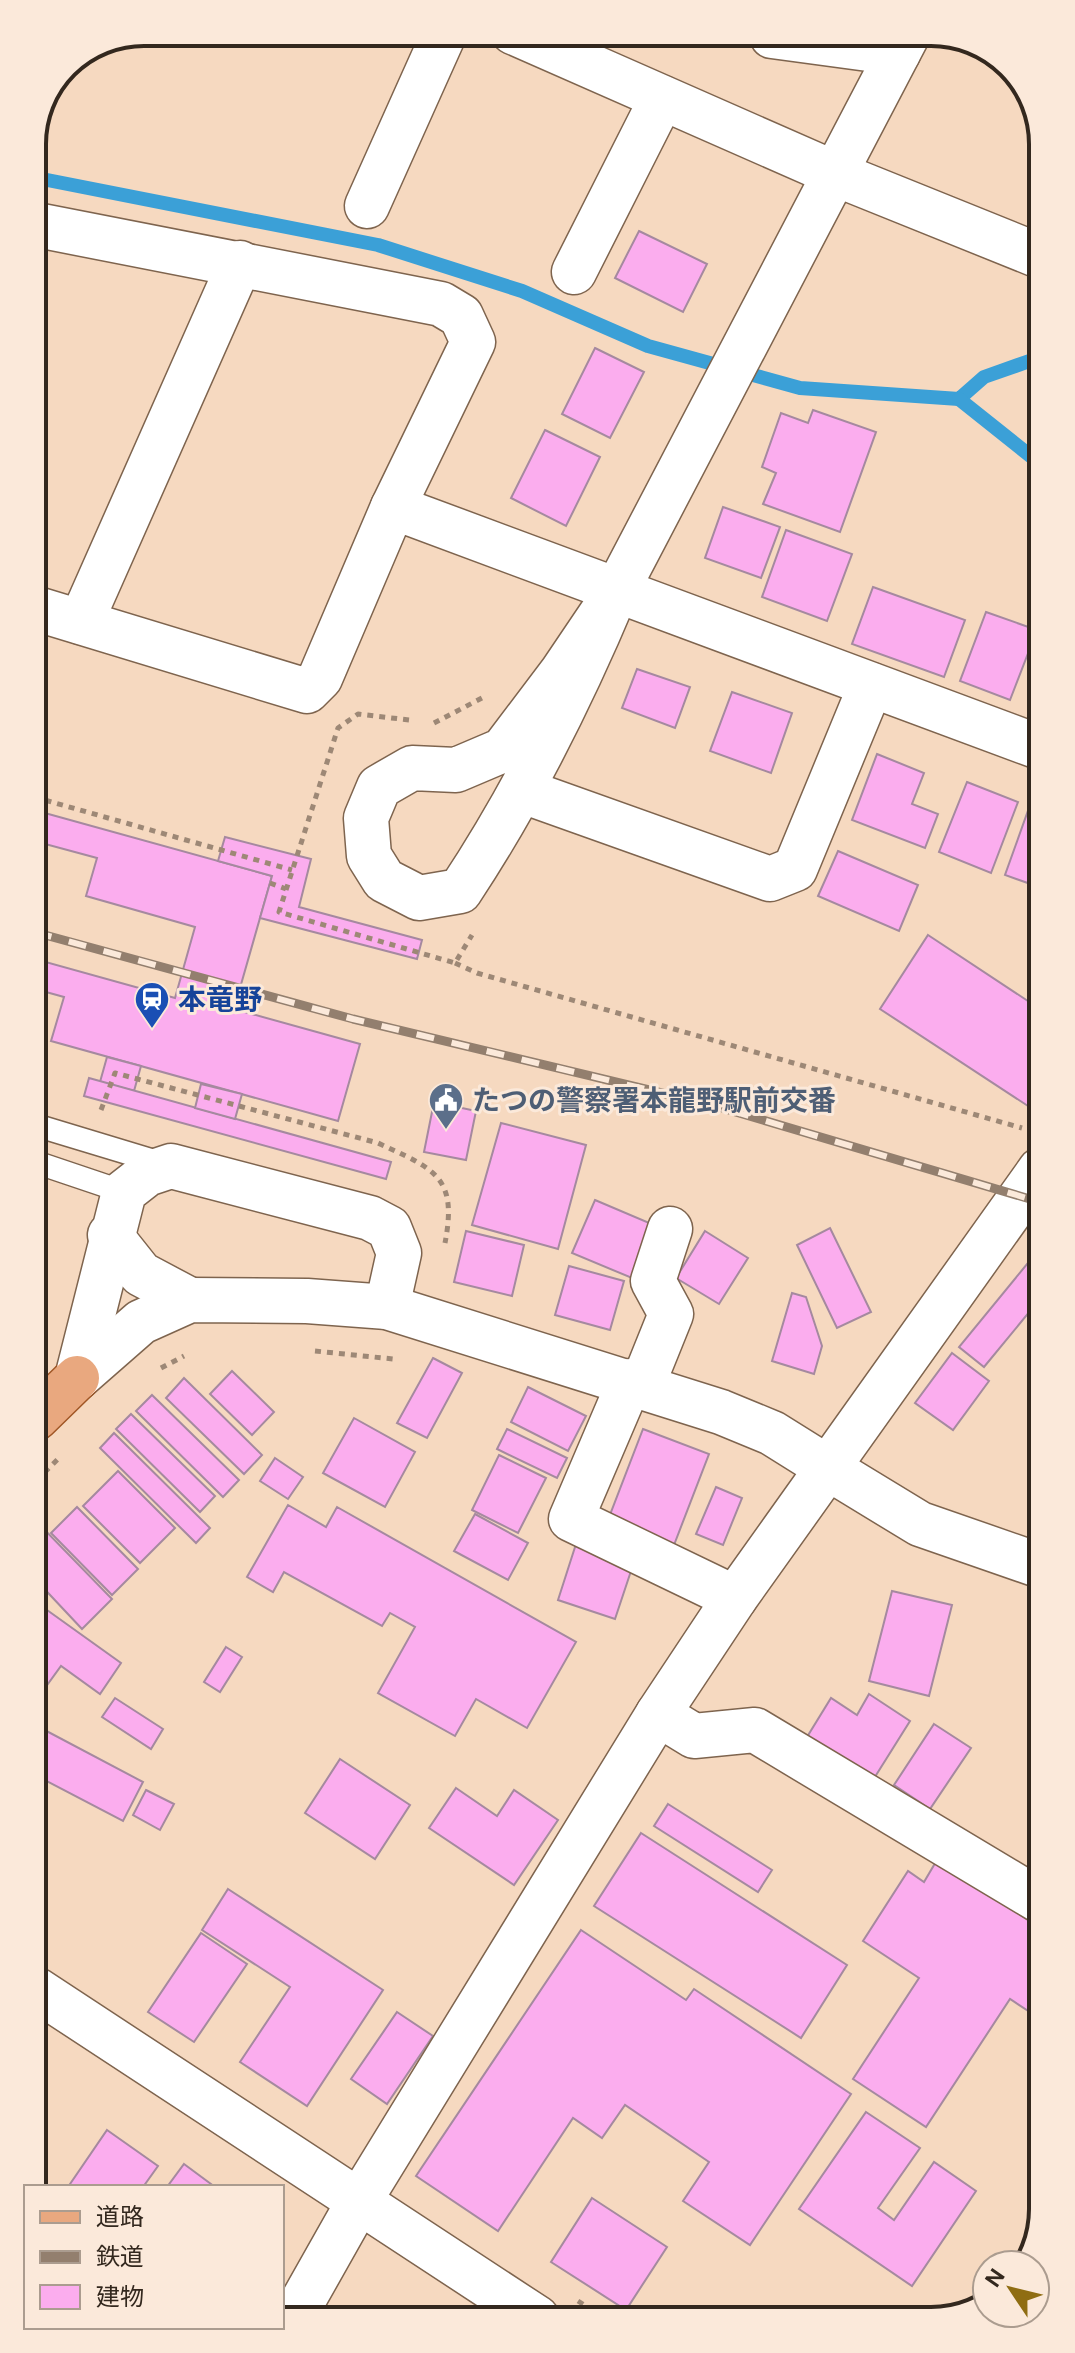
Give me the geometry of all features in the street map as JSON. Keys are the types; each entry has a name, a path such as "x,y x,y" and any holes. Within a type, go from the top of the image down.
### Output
{"main road":[{"path":"46,1408 77,1378"}],"street":[{"path":"367,206 439,46"},
{"path":"545,46 836,174 1029,252"},
{"path":"616,592 562,672 503,750 456,770 412,768 379,787 366,818 369,856 384,880 419,898 460,891 523,791 575,690 616,592 902,46"},
{"path":"574,272 662,98"},
{"path":"46,227 441,304 461,316 473,342 393,507 320,678 307,691 46,612"},
{"path":"81,622 240,263"},
{"path":"393,507 1029,743"},
{"path":"523,791 770,879 795,869 871,685"},
{"path":"299,2307 358,2203 658,1714 735,1598 828,1468 1029,1161"},
{"path":"77,1378 110,1235 124,1192 147,1174 171,1166 370,1218 389,1228 399,1253 387,1307"},
{"path":"670,1229 653,1281 671,1314 571,1519 735,1598"},
{"path":"110,1235 141,1274 190,1300 387,1307 636,1384 772,1433 920,1524 1029,1562"},
{"path":"77,1378 141,1322 190,1300"},
{"path":"658,1714 694,1736 755,1730 1029,1894"},
{"path":"46,1996 520,2307"}],"lane":[{"path":"46,1128 171,1166"},
{"path":"46,1166 124,1192"}],"path":[{"path":"46,800 292,870"},
{"path":"270,883 286,889"},
{"path":"455,963 477,973 1029,1148"},
{"path":"218,1100 221,1089"}],"building":[{"path":"639,231 707,264 683,312 615,278"},
{"path":"595,348 644,372 610,438 562,414"},
{"path":"813,410 876,432 840,532 763,504 776,473 762,467 781,413 808,423"},
{"path":"545,430 600,457 566,526 511,498"},
{"path":"723,507 780,527 761,578 705,558"},
{"path":"786,530 852,554 827,621 762,597"},
{"path":"873,587 965,620 944,677 852,644"},
{"path":"986,612 1029,627 1029,651 1010,700 960,681"},
{"path":"637,669 690,687 675,728 622,708"},
{"path":"732,692 792,713 771,773 710,751"},
{"path":"877,754 924,773 912,804 938,814 925,848 852,820"},
{"path":"967,782 1018,802 991,873 939,852"},
{"path":"1029,808 1029,883 1005,875"},
{"path":"46,813 272,876 234,1009 360,1044 338,1121 51,1041 64,997 46,992 46,962 175,998 195,927 86,896 97,858 46,844"},
{"path":"225,837 311,859 299,907 422,940 417,959 260,918 272,876 218,861"},
{"path":"838,851 918,885 899,931 818,896"},
{"path":"928,935 1029,1002 1029,1107 880,1009"},
{"path":"107,1057 141,1066 134,1091 100,1082"},
{"path":"89,1078 391,1162 386,1179 84,1096"},
{"path":"201,1084 242,1094 235,1119 195,1108"},
{"path":"434,1102 476,1111 466,1160 424,1152"},
{"path":"501,1123 586,1145 558,1249 472,1225"},
{"path":"595,1200 654,1225 632,1278 572,1253"},
{"path":"830,1228 871,1312 837,1328 797,1245"},
{"path":"466,1231 524,1245 512,1296 454,1282"},
{"path":"705,1231 748,1258 719,1304 676,1278"},
{"path":"1029,1262 1029,1312 984,1367 959,1347"},
{"path":"569,1266 624,1281 610,1330 555,1315"},
{"path":"792,1293 806,1297 822,1346 814,1374 772,1361"},
{"path":"952,1353 989,1381 953,1430 915,1403"},
{"path":"433,1358 462,1373 427,1438 397,1423"},
{"path":"232,1371 274,1412 252,1435 210,1394"},
{"path":"184,1378 262,1455 244,1474 166,1398"},
{"path":"528,1387 586,1416 568,1451 511,1422"},
{"path":"152,1395 239,1480 223,1497 136,1411"},
{"path":"131,1414 215,1496 200,1512 116,1429"},
{"path":"354,1418 415,1452 385,1507 323,1473"},
{"path":"507,1429 567,1458 557,1478 497,1449"},
{"path":"643,1429 709,1454 674,1545 608,1520"},
{"path":"114,1433 210,1528 196,1543 100,1448"},
{"path":"499,1455 546,1478 518,1533 472,1510"},
{"path":"275,1458 303,1477 288,1499 260,1481"},
{"path":"118,1471 175,1528 140,1563 83,1506"},
{"path":"716,1487 742,1498 723,1545 696,1534"},
{"path":"288,1505 326,1527 337,1507 576,1642 527,1728 476,1699 455,1736 378,1693 415,1627 390,1613 382,1626 284,1572 273,1592 247,1577"},
{"path":"77,1507 138,1569 112,1595 51,1533"},
{"path":"475,1514 528,1543 508,1580 454,1551"},
{"path":"46,1531 112,1599 82,1629 46,1591"},
{"path":"576,1544 634,1562 615,1619 558,1600"},
{"path":"892,1591 952,1605 929,1696 869,1681"},
{"path":"46,1611 121,1663 100,1694 61,1666 46,1687"},
{"path":"226,1647 242,1657 220,1692 204,1682"},
{"path":"869,1694 910,1721 873,1780 807,1737 831,1698 857,1715"},
{"path":"115,1698 163,1729 151,1749 102,1717"},
{"path":"934,1724 971,1748 930,1809 894,1785"},
{"path":"46,1731 143,1782 123,1821 46,1781"},
{"path":"340,1759 410,1805 375,1859 305,1813"},
{"path":"456,1788 497,1816 514,1790 558,1820 514,1885 429,1828"},
{"path":"146,1790 174,1804 160,1830 133,1815"},
{"path":"668,1804 772,1870 758,1892 654,1826"},
{"path":"641,1833 847,1965 801,2038 594,1906"},
{"path":"937,1860 1029,1920 1029,2011 1010,1999 926,2127 853,2079 919,1978 863,1941 908,1871 924,1882"},
{"path":"228,1889 383,1990 307,2106 240,2062 290,1987 202,1930"},
{"path":"581,1930 686,2000 694,1989 851,2094 750,2245 683,2201 709,2162 625,2105 602,2138 573,2118 498,2231 416,2176"},
{"path":"201,1933 247,1964 194,2042 148,2012"},
{"path":"397,2012 433,2036 387,2104 351,2079"},
{"path":"866,2112 920,2148 878,2208 894,2220 934,2162 976,2191 912,2286 799,2209"},
{"path":"107,2130 158,2166 144,2185 69,2185"},
{"path":"184,2164 212,2185 168,2185"},
{"path":"592,2198 667,2247 628,2307 621,2307 551,2262"}],"waterway":[{"path":"46,180 378,245 522,291 648,346 800,388 959,399 984,377 1029,361"},
{"path":"959,399 1029,455"}],"railway":[{"path":"46,935 353,1019 712,1105 1029,1199"}],"place":[{"name":"本竜野","path":"152,1030"},
{"name":"たつの警察署本龍野駅前交番","path":"446,1131"}]}
